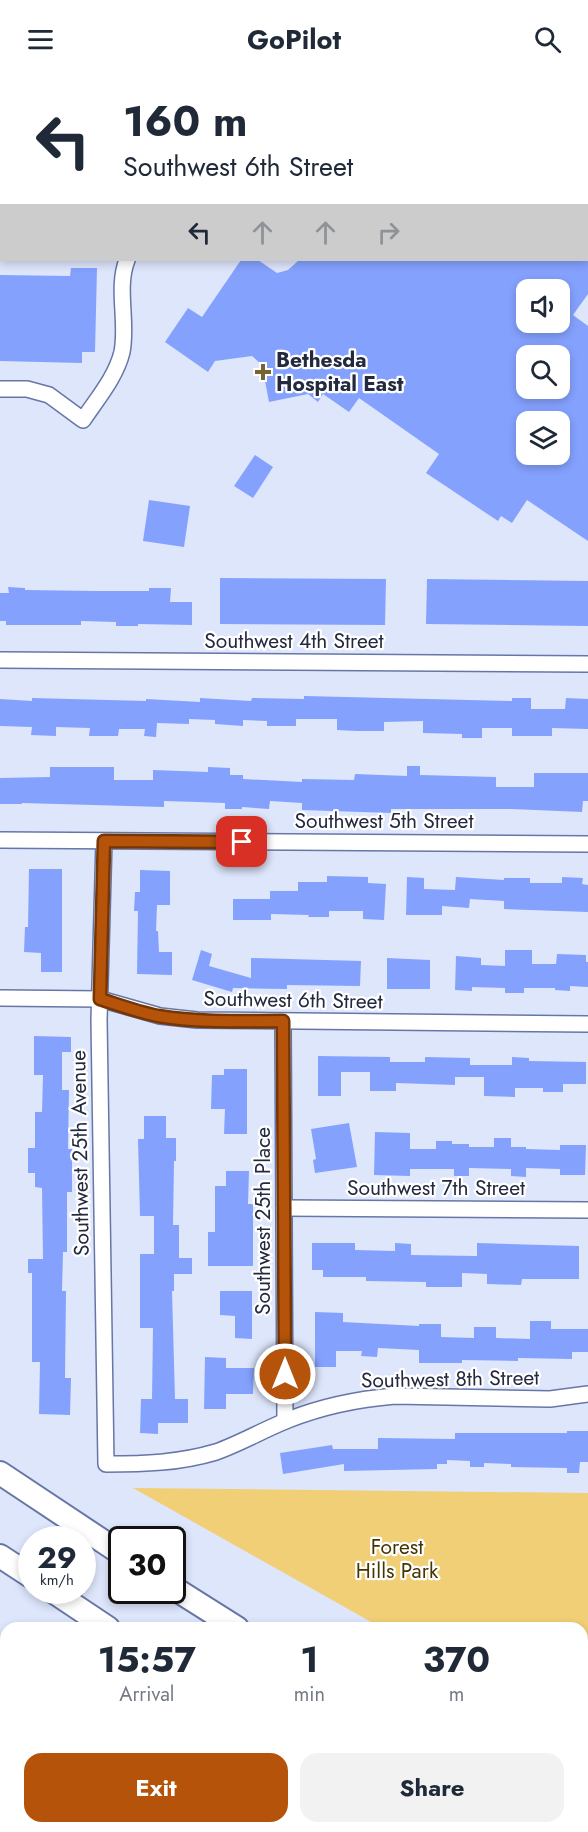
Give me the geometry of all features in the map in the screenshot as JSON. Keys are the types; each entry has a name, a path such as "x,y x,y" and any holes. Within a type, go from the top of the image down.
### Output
{"highway":[{"path":"0,1473 108,1545"},
{"path":"0,1556 18,1568"},
{"path":"186,1596 227,1622"},
{"path":"72,1604 99,1622"}],"street":[{"path":"0,389 27,389 49,395 83,420 117,369 122,350 123,283 127,261"},
{"name":"Southwest 4th Street","path":"0,660 588,664"},
{"name":"Southwest 5th Street","path":"0,840 588,844"},
{"name":"Southwest 25th Avenue","path":"104,841 100,999 106,1464"},
{"name":"Southwest 6th Street","path":"0,998 100,999 135,1011 197,1020 588,1024"},
{"name":"Southwest 25th Place","path":"283,1021 285,1421"},
{"name":"Southwest 7th Street","path":"284,1208 588,1210"},
{"name":"Southwest 8th Street","path":"106,1464 149,1464 182,1460 226,1448 313,1410 372,1398 396,1396 550,1399 588,1394"}],"green space":[{"name":"Forest Hills Park","path":"133,1488 588,1493 588,1622 371,1622"}],"building":[{"path":"240,261 259,261 277,273 288,270 298,261 588,261 588,294 573,315 588,326 588,541 527,500 512,523 501,516 498,521 426,473 439,454 359,398 349,412 323,394 318,402 308,394 269,402 262,365 252,356 215,361 208,372 165,342 188,308 202,317"},
{"path":"71,268 97,268 95,352 82,352 82,363 0,361 0,275 70,276"},
{"path":"255,455 273,467 253,498 234,486"},
{"path":"149,500 190,506 184,547 143,541"},
{"path":"220,578 386,579 385,625 220,624"},
{"path":"427,579 588,581 588,626 426,624"},
{"path":"8,587 25,588 25,590 95,591 149,591 149,588 171,588 170,602 192,602 192,625 116,626 116,622 81,621 81,625 6,625 6,621 0,621 0,593 9,593"},
{"path":"304,696 512,701 512,698 531,698 531,709 565,709 566,698 588,699 588,729 552,728 552,736 512,736 512,728 482,728 482,738 462,738 462,734 423,733 423,721 384,722 384,731 357,731 337,730 337,719 296,719 296,726 267,726 267,721 243,720 243,726 215,724 215,720 189,719 189,724 157,723 156,737 144,736 145,729 119,729 118,736 89,736 90,728 56,727 56,736 31,735 32,727 0,726 0,699 146,701 146,699 200,702 200,698 251,701 252,698 304,699"},
{"path":"407,766 420,766 420,775 496,777 496,787 534,787 534,773 588,773 588,801 583,801 582,812 512,809 391,809 391,813 302,810 302,803 270,801 269,809 242,807 242,809 225,809 225,803 164,801 164,807 0,804 0,778 50,777 50,767 114,767 114,780 153,780 153,770 208,772 208,767 230,768 230,775 243,775 243,779 302,782 302,779 354,780 355,774 407,776"},
{"path":"29,869 62,869 62,972 41,972 41,953 24,952 25,927 28,927"},
{"path":"140,870 170,871 170,905 157,905 156,931 158,931 159,952 172,952 172,975 137,974 138,911 134,911 135,892 140,892"},
{"path":"327,876 368,877 368,883 386,884 384,920 363,919 363,911 329,911 329,917 271,914 271,920 233,920 233,899 270,899 270,891 298,891 298,882 327,882"},
{"path":"407,877 424,878 424,889 455,890 456,877 504,880 504,878 530,878 530,883 562,883 562,877 583,878 582,884 588,885 588,912 504,909 504,901 470,899 469,908 442,906 442,915 406,915"},
{"path":"201,950 212,954 209,966 251,978 251,958 361,961 360,986 287,985 287,989 233,988 232,992 192,980"},
{"path":"505,950 532,950 532,964 556,964 557,954 586,955 588,987 570,986 570,991 555,990 555,988 524,988 524,993 505,993 505,988 472,987 472,991 455,990 456,956 481,958 481,965 505,966"},
{"path":"387,958 430,960 430,989 387,989"},
{"path":"34,1036 71,1037 71,1052 62,1052 62,1090 69,1090 68,1149 72,1149 72,1192 67,1192 67,1252 63,1252 62,1291 66,1291 65,1378 71,1378 70,1415 39,1414 40,1362 32,1362 32,1273 28,1273 28,1259 43,1259 42,1188 35,1187 35,1173 28,1173 28,1148 35,1148 35,1112 42,1112 43,1075 34,1075"},
{"path":"318,1056 390,1057 390,1062 425,1062 425,1057 470,1058 470,1065 512,1065 512,1057 529,1058 529,1061 586,1062 586,1084 563,1084 563,1092 543,1092 543,1088 515,1088 515,1097 484,1096 484,1077 455,1077 455,1085 396,1083 396,1091 370,1091 370,1072 341,1072 341,1096 318,1096"},
{"path":"224,1069 247,1069 247,1134 224,1134 225,1109 211,1109 212,1075 224,1075"},
{"path":"144,1116 166,1116 166,1138 176,1138 173,1225 179,1225 179,1258 192,1258 192,1274 174,1274 174,1291 172,1291 175,1399 188,1399 188,1423 158,1423 158,1434 140,1433 141,1399 152,1399 153,1328 140,1328 140,1254 154,1254 154,1216 140,1216 138,1139 144,1139"},
{"path":"349,1123 357,1167 315,1173 313,1160 316,1159 311,1129"},
{"path":"375,1132 410,1133 410,1149 436,1149 436,1141 469,1144 469,1147 494,1147 494,1138 511,1138 511,1147 526,1147 526,1149 560,1150 560,1145 586,1145 585,1175 560,1175 560,1169 526,1168 526,1177 511,1176 511,1169 469,1168 469,1176 454,1176 454,1169 410,1169 410,1176 374,1175"},
{"path":"226,1171 249,1171 248,1204 253,1204 253,1266 208,1266 208,1232 215,1232 215,1186 226,1186"},
{"path":"312,1243 355,1243 355,1250 395,1251 395,1243 411,1244 411,1255 477,1256 477,1243 579,1246 579,1279 522,1279 521,1285 487,1284 487,1274 462,1273 462,1287 426,1287 426,1282 366,1281 366,1277 323,1277 323,1270 312,1270"},
{"path":"220,1291 252,1291 252,1339 235,1338 235,1316 220,1315"},
{"path":"315,1312 343,1313 343,1322 419,1326 419,1324 441,1324 441,1337 474,1338 474,1327 496,1327 496,1338 530,1339 530,1321 551,1321 551,1329 588,1329 588,1352 572,1352 572,1359 518,1358 518,1361 462,1360 462,1363 419,1363 419,1350 378,1348 377,1357 361,1356 362,1351 336,1351 336,1367 315,1367"},
{"path":"205,1357 226,1358 226,1368 254,1368 253,1394 226,1394 226,1409 204,1409"},
{"path":"567,1431 588,1431 588,1462 580,1462 579,1473 567,1473 567,1468 511,1467 511,1464 484,1463 484,1467 470,1467 470,1461 447,1460 447,1464 437,1464 437,1469 344,1471 344,1464 283,1474 280,1453 332,1445 333,1449 378,1449 378,1438 455,1439 455,1433 567,1433"}],"place":[{"name":"Bethesda Hospital East","path":"263,372"}],"route":[{"path":"242,842 104,841 100,999 135,1011 160,1016 197,1020 283,1021 285,1374"}]}
